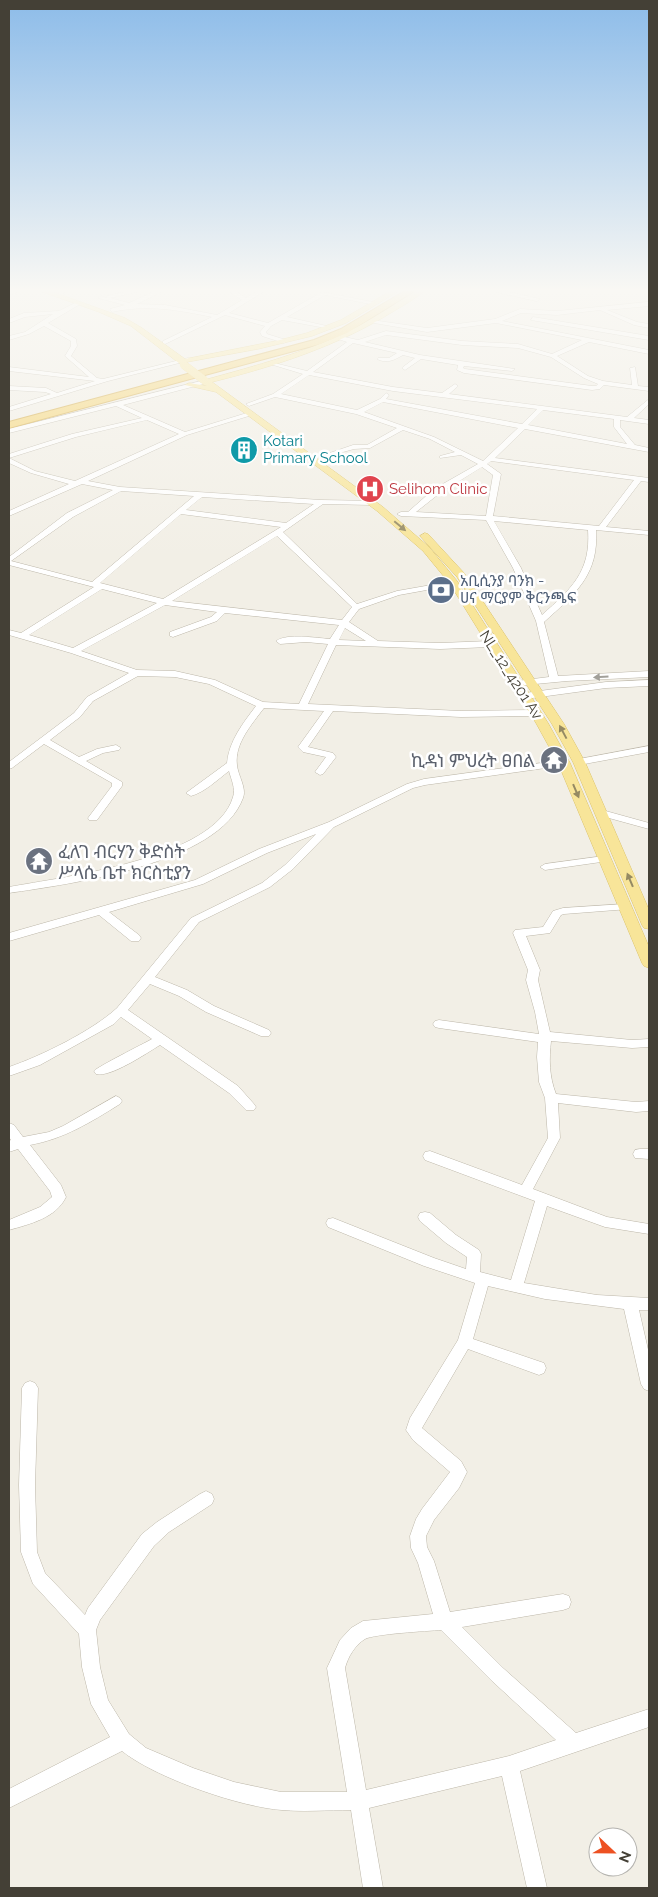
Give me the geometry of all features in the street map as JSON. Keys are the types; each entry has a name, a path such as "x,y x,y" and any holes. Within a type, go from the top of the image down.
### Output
{"highway":[{"path":"9,419 156,381"},
{"path":"9,425 175,381"}],"main road":[{"name":"NL_12_4201 Av","path":"208,381 250,409 373,503 426,549 454,583 490,644 536,713 564,763 649,963"},
{"path":"189,385 224,390 227,381"},
{"name":"NL_12_4201 Av","path":"250,409 406,514 461,575 558,724 579,762 648,921"}],"street":[{"path":"46,390 50,381"},
{"path":"9,409 104,381"},
{"path":"9,431 205,381"},
{"path":"9,514 185,434 250,409 296,381"},
{"path":"351,381 393,389 630,418 649,422"},
{"path":"536,381 592,388 598,388 602,383"},
{"path":"595,381 649,389"},
{"path":"634,381 635,388"},
{"path":"444,396 455,386"},
{"path":"9,388 46,390 55,394"},
{"path":"358,412 382,400 393,389"},
{"path":"275,395 358,412 404,428 432,438 482,463 497,474 489,518 517,568 540,621 554,680"},
{"path":"382,400 649,450"},
{"path":"630,418 649,401"},
{"path":"116,404 185,434"},
{"path":"406,514 437,491 490,459 542,408"},
{"path":"617,417 617,427 633,447"},
{"path":"9,458 74,435 148,418"},
{"path":"323,457 353,447 368,448 404,428"},
{"path":"442,457 461,453"},
{"path":"9,458 33,472 120,489 321,502 373,503"},
{"path":"490,459 649,480"},
{"path":"601,528 639,479"},
{"path":"9,572 11,560 70,515 120,489"},
{"path":"23,635 97,586 201,494"},
{"path":"74,651 164,602 278,532 321,502"},
{"path":"181,512 287,526"},
{"path":"406,514 489,518 649,534"},
{"path":"540,621 563,602 579,585 593,545 592,528"},
{"path":"278,532 356,607"},
{"path":"11,560 97,586 164,602 344,623 376,644"},
{"path":"303,706 333,642 356,607 397,593 454,583"},
{"path":"172,634 214,619 223,610"},
{"path":"9,632 74,651 136,673 176,674 212,682 261,705 461,714 536,713"},
{"path":"280,641 306,639 333,642 440,646 490,644"},
{"path":"9,766 77,715 90,698 136,673"},
{"path":"517,684 649,674"},
{"path":"525,696 606,685 649,684"},
{"path":"9,890 115,870 169,855 194,843 226,820 238,798 239,791 232,764 237,743 261,705"},
{"path":"320,772 331,757 330,755 306,750 304,747 331,708"},
{"path":"43,740 117,782 117,786 93,818"},
{"path":"80,760 100,751 116,748"},
{"path":"579,762 649,749"},
{"path":"9,937 199,882 263,851 333,824 410,786 424,782 564,763"},
{"path":"191,793 205,785 232,764"},
{"path":"602,813 649,826"},
{"path":"9,1072 36,1062 110,1021 121,1012 195,920 266,885 289,867 333,824"},
{"path":"545,867 604,859"},
{"path":"526,1192 554,1138 551,1098 545,1082 545,1037 541,1012 532,980 534,970 519,933 546,930 563,910 625,906"},
{"path":"101,911 135,938"},
{"path":"147,978 183,993 210,1009 265,1033"},
{"path":"121,1012 234,1088 242,1095 250,1107"},
{"path":"439,1024 545,1037 632,1044 649,1043"},
{"path":"100,1071 119,1063 160,1040"},
{"path":"551,1098 636,1107 649,1106"},
{"path":"14,1144 66,1130 116,1101"},
{"path":"9,1128 14,1144 59,1197 55,1205 47,1210 9,1225"},
{"path":"430,1156 605,1222 649,1229"},
{"path":"516,1286 542,1199"},
{"path":"425,1217 451,1240 474,1254 478,1277 465,1342 415,1423 414,1430 418,1435 459,1472 424,1520 417,1542 420,1553 426,1560 444,1621 497,1674 573,1743"},
{"path":"333,1223 442,1266 478,1277 576,1300 649,1304"},
{"path":"630,1304 649,1384"},
{"path":"465,1342 539,1368"},
{"path":"30,1388 27,1485 29,1552 39,1578 87,1630"},
{"path":"206,1499 163,1527 148,1540 94,1614 87,1630 91,1667 100,1704 123,1740 140,1754 182,1773 234,1791 281,1801 359,1801 509,1765 649,1718"},
{"path":"373,1888 336,1668 342,1650 352,1638 363,1630 444,1621 563,1602"},
{"path":"9,1799 123,1740"},
{"path":"509,1765 537,1888"}],"place":[{"name":"Kotari Primary School","path":"244,450"},
{"name":"Selihom Clinic","path":"370,489"},
{"name":"አቢሲንያ ባንክ - ሀና ማርያም ቅርንጫፍ","path":"441,590"},
{"name":"ኪዳነ ምህረት ፀበል","path":"554,760"},
{"name":"ፈለገ ብርሃን ቅድስት ሥላሴ ቤተ ክርስቲያን","path":"39,861"}]}
